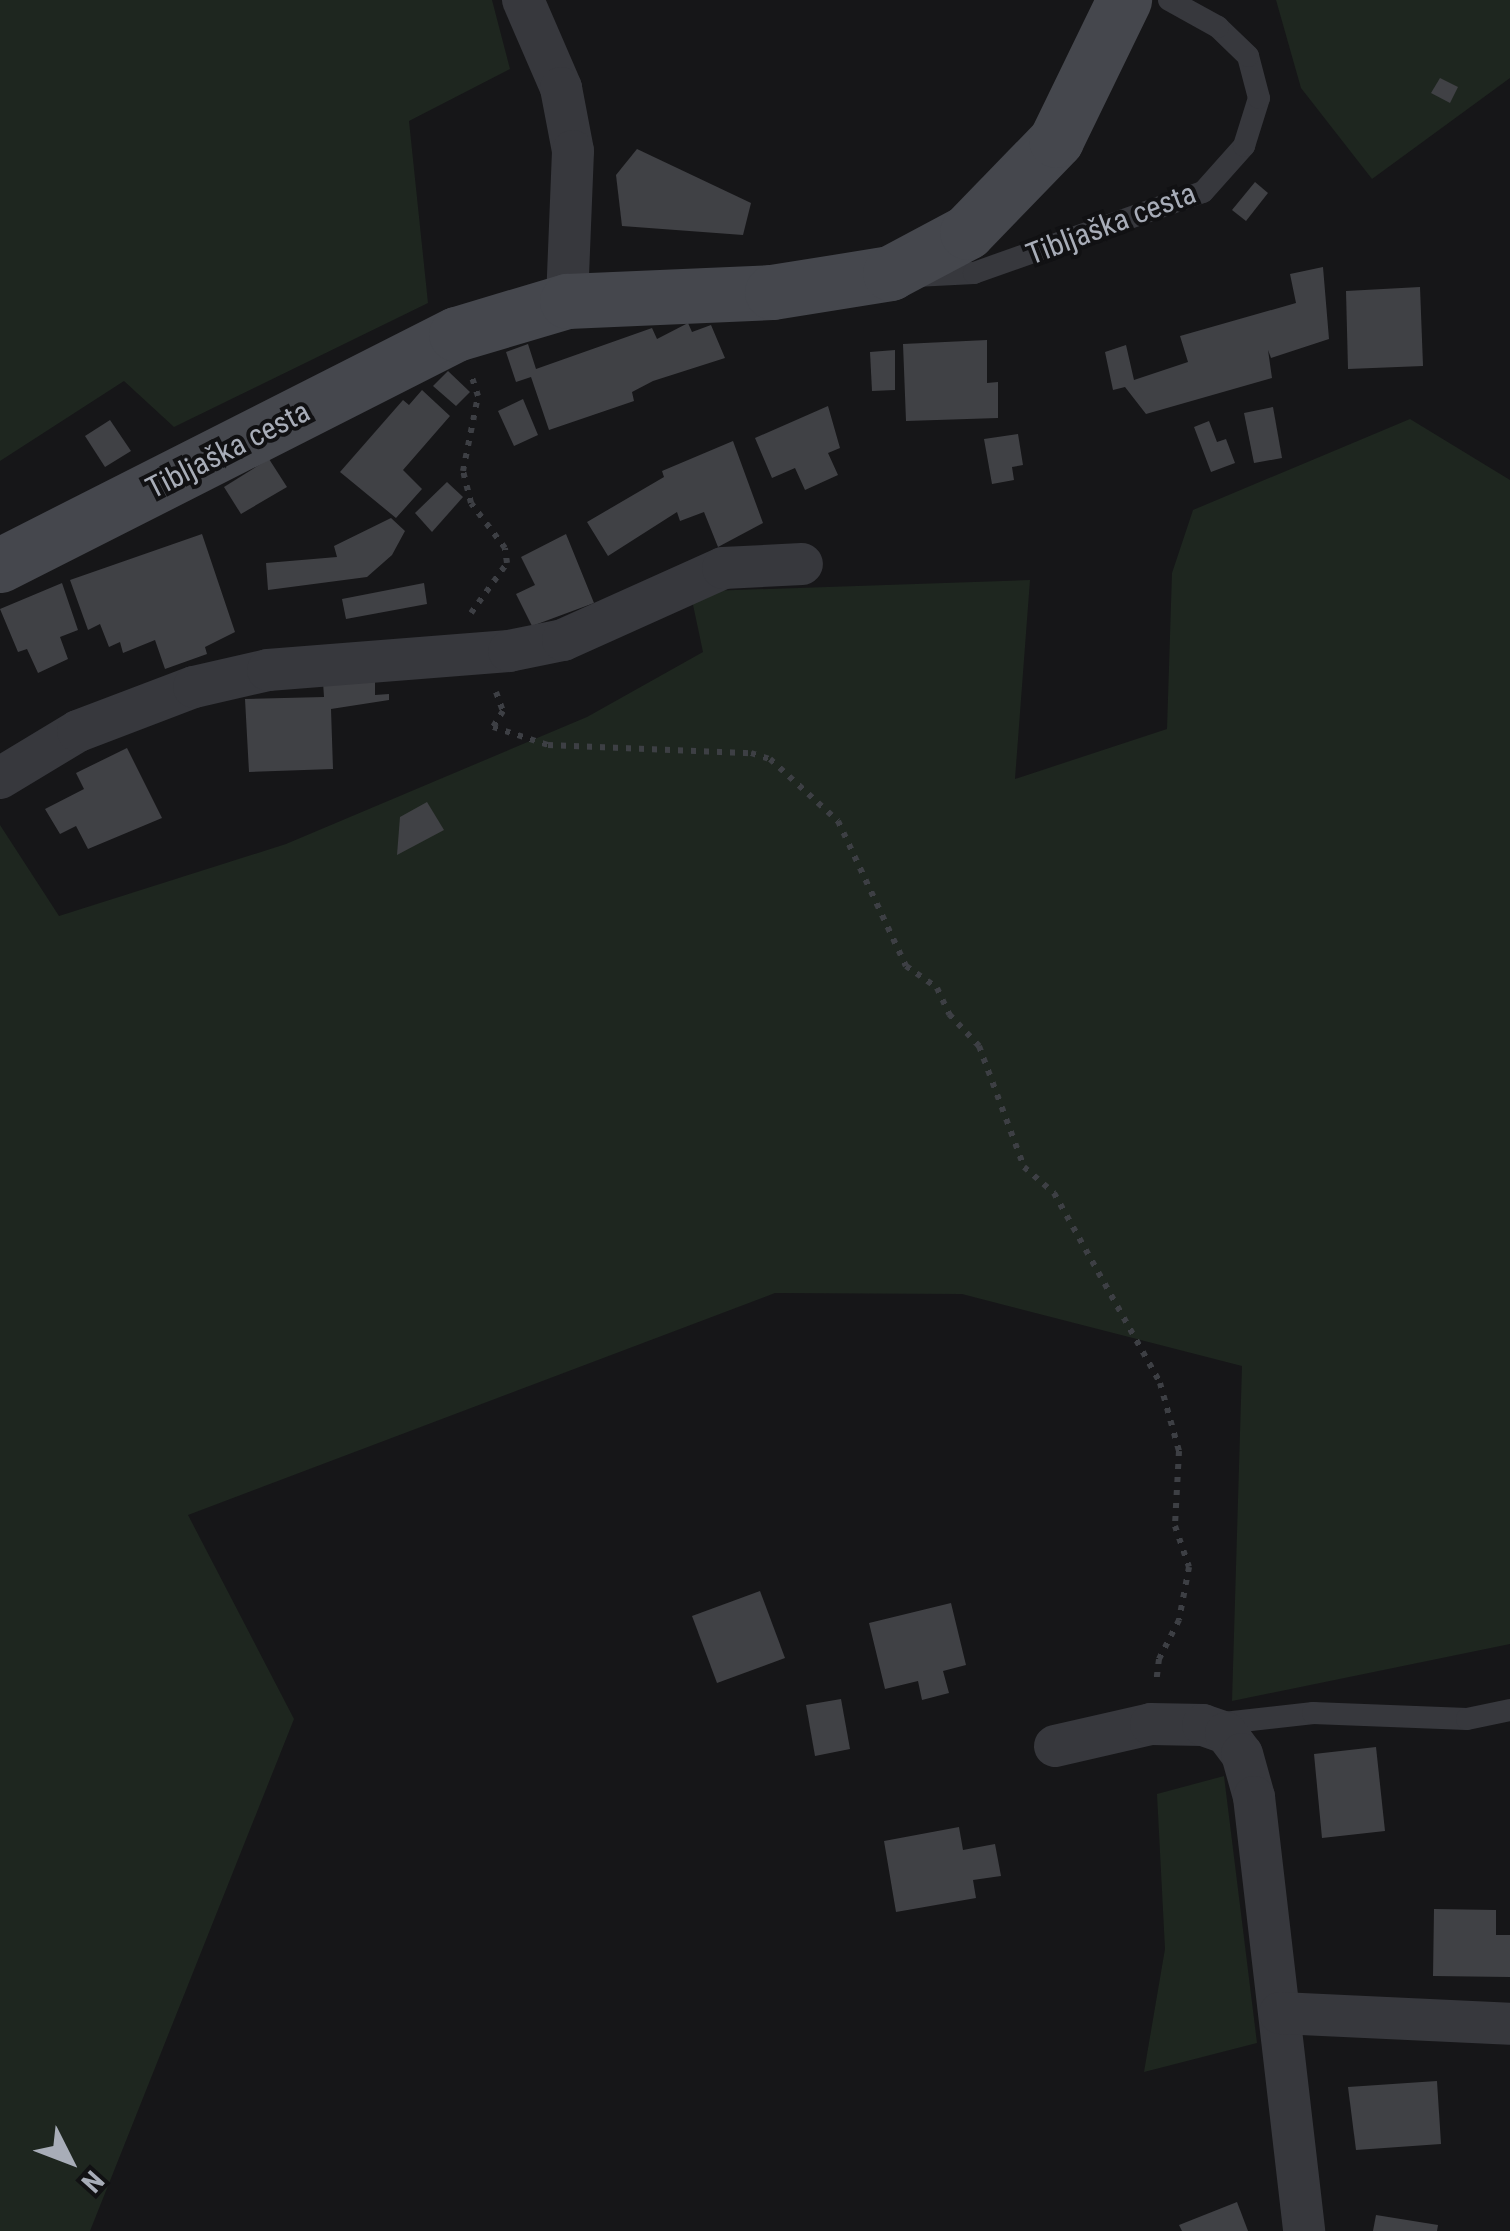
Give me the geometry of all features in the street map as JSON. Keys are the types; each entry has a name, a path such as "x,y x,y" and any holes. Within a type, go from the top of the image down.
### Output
{"street":[{"path":"523,0 561,88 572,151 567,301"},
{"name":"Tibljaška cesta","path":"0,566 456,334 567,301 772,292 890,272 967,232 1056,140 1114,6"},
{"path":"0,778 78,731 194,688 268,670 490,653 563,640 723,568 802,564"},
{"path":"1054,1746 1151,1724 1203,1725 1226,1733 1242,1754 1254,1797 1304,2231"},
{"path":"1280,2012 1510,2024"}],"lane":[{"name":"Tibljaška cesta","path":"890,272 974,273 1204,192 1244,146 1259,98 1248,56 1218,27 1169,0"},
{"path":"1203,1725 1312,1713 1467,1718 1510,1710"}],"path":[{"path":"440,656 507,563 506,548 471,503 463,471 478,396 456,334"},
{"path":"490,653 504,711 493,727 548,745 751,753 787,771 838,822 906,966 937,988 949,1014 978,1046 1024,1166 1054,1193 1160,1383 1178,1451 1176,1526 1189,1567 1179,1620 1159,1659 1156,1682"}],"shaded area":[{"path":"0,0 492,0 510,69 409,121 428,303 174,427 124,381 0,461"},
{"path":"1276,0 1510,0 1510,78 1372,179 1301,88"},
{"path":"1410,419 1510,480 1510,1644 1232,1701 1242,1366 962,1294 775,1293 188,1515 294,1719 90,2231 0,2231 0,825 59,916 286,844 587,717 703,652 692,600 708,591 1030,580 1015,779 1167,729 1172,573 1193,510"},
{"path":"1224,1776 1257,2043 1144,2072 1165,1949 1157,1794"}],"building":[{"path":"1440,78 1458,87 1450,103 1431,93"},
{"path":"637,149 751,203 743,235 622,226 616,175"},
{"path":"1255,182 1268,193 1246,221 1232,210"},
{"path":"1323,267 1329,339 1271,358 1268,350 1272,378 1146,414 1125,387 1113,390 1105,352 1126,345 1134,380 1188,362 1180,336 1296,303 1290,274"},
{"path":"1420,287 1423,366 1348,369 1346,291"},
{"path":"688,323 692,332 711,325 725,358 653,381 632,392 634,401 549,430 531,377 516,382 506,352 528,344 536,369 652,328 657,339"},
{"path":"987,340 987,383 998,382 998,418 906,421 903,344"},
{"path":"895,350 895,390 872,391 870,352"},
{"path":"448,371 470,392 456,406 433,386"},
{"path":"422,390 450,416 403,470 422,489 396,518 340,472 403,400 409,405"},
{"path":"523,399 538,435 514,446 498,411"},
{"path":"828,406 840,448 828,453 838,475 805,490 795,468 772,478 755,438"},
{"path":"1273,407 1282,458 1254,463 1244,413"},
{"path":"110,420 131,451 105,467 85,436"},
{"path":"1209,421 1217,442 1226,439 1235,463 1211,472 1194,427"},
{"path":"1018,434 1023,465 1012,467 1014,480 992,484 984,439"},
{"path":"733,441 763,523 718,547 704,512 680,521 677,512 608,556 587,522 664,477 662,471"},
{"path":"269,459 287,487 241,514 224,487"},
{"path":"447,482 463,497 432,532 415,513"},
{"path":"391,518 405,531 392,555 367,577 268,590 266,563 337,557 334,546"},
{"path":"202,534 235,632 205,647 207,654 165,669 155,640 123,653 120,642 109,647 100,624 88,630 70,580"},
{"path":"566,534 594,603 532,626 516,594 535,585 521,557"},
{"path":"62,583 78,630 60,637 68,659 38,673 27,649 18,652 0,609"},
{"path":"424,583 427,604 346,619 342,599"},
{"path":"375,679 375,695 389,694 389,700 331,709 333,769 249,772 245,699 324,697 323,682"},
{"path":"127,748 162,818 88,849 76,826 60,834 45,809 84,789 76,773"},
{"path":"427,802 444,830 397,855 400,817"},
{"path":"760,1591 785,1658 717,1683 692,1616"},
{"path":"951,1603 966,1665 943,1671 949,1693 922,1700 918,1681 885,1689 869,1623"},
{"path":"841,1699 850,1749 815,1756 806,1705"},
{"path":"1376,1747 1385,1831 1322,1838 1314,1754"},
{"path":"959,1827 963,1850 995,1844 1001,1876 973,1880 976,1898 896,1912 884,1841"},
{"path":"1434,1909 1496,1910 1496,1935 1510,1935 1510,1977 1433,1976"},
{"path":"1437,2081 1441,2144 1356,2150 1348,2087"},
{"path":"1237,2202 1248,2231 1182,2231 1179,2225"},
{"path":"1376,2215 1438,2225 1437,2231 1373,2231"}]}
